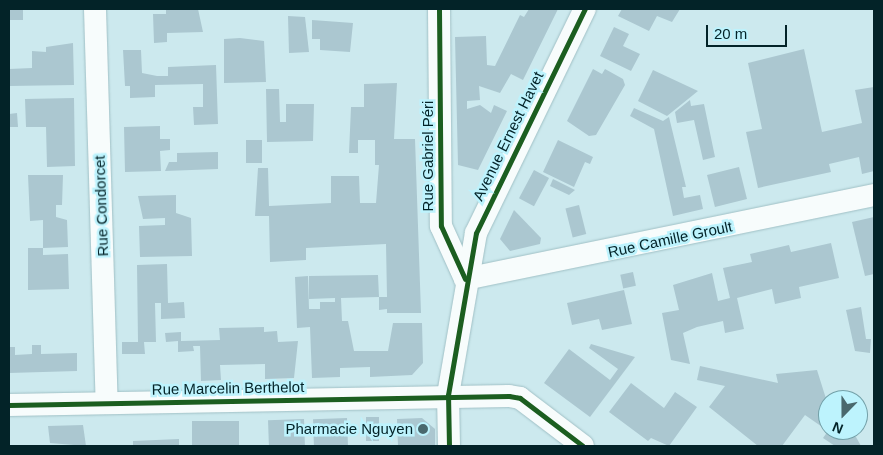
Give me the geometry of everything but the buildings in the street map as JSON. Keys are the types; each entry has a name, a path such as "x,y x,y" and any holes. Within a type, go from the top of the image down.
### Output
{"street":[{"name":"Rue Condorcet","path":"95,9 107,403"},
{"name":"Rue Gabriel Péri","path":"439,9 441,226 465,279"},
{"name":"Avenue Ernest Havet","path":"465,279 476,233 584,9"},
{"name":"Rue Camille Groult","path":"465,279 874,195"},
{"path":"449,446 448,395 465,279"},
{"name":"Rue Marcelin Berthelot","path":"9,405 448,395 520,398 583,446"}],"cycle path":[{"path":"439,9 441,226 465,279"},
{"path":"449,446 448,395 476,233 585,9"},
{"path":"9,405 509,396 520,398 583,446"}],"place":[{"name":"Pharmacie Nguyen","path":"423,429"}]}
